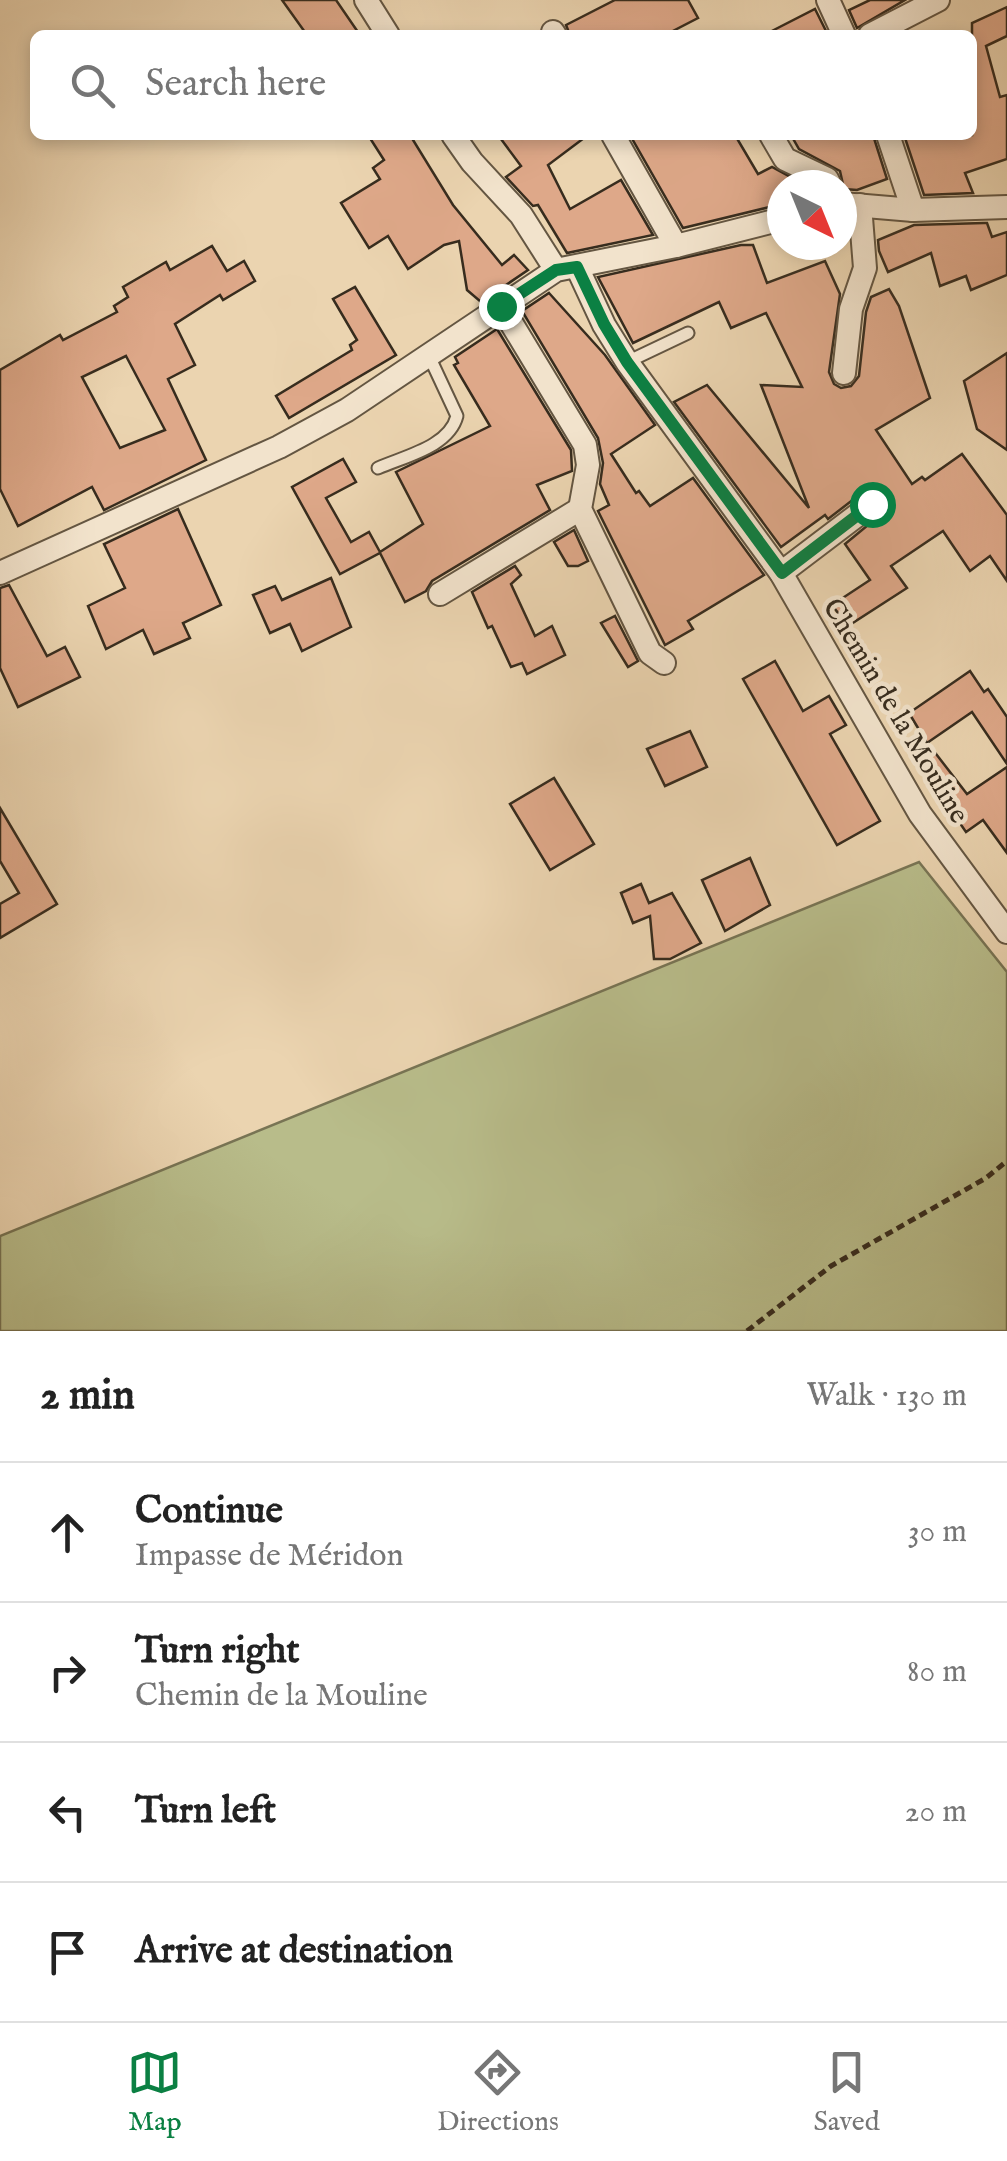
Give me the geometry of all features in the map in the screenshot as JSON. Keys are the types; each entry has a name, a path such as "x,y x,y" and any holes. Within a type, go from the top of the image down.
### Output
{"street":[{"path":"366,0 385,30"},
{"path":"828,0 842,30"},
{"path":"880,30 938,0"},
{"name":"Chemin de la Mouline","path":"457,140 567,269 627,362 782,573 920,814 1007,932"},
{"path":"616,140 676,246"},
{"path":"775,140 786,159 808,170"},
{"path":"890,140 913,210"},
{"path":"857,205 913,210 1007,207"},
{"path":"0,573 280,447 347,410 501,306 567,269 767,223"},
{"path":"844,373 851,309 864,268 857,234"},
{"path":"501,306 585,445 588,465 580,509 650,653 664,664"},
{"path":"782,573 872,504"},
{"path":"440,594 580,509"}],"lane":[{"path":"627,362 688,333"},
{"path":"378,468 444,439 454,430 458,416 429,356"}],"path":[{"path":"747,1331 831,1266 986,1178 1007,1161"}],"green space":[{"path":"919,862 1007,972 1007,1331 0,1331 0,1236"}],"building":[{"path":"282,0 336,0 357,30 303,30"},
{"path":"615,0 688,0 698,18 675,30 568,30 566,25"},
{"path":"870,0 905,0 857,28 849,10"},
{"path":"1007,7 1007,36 986,46 1000,97 1007,95 1007,159 965,173 973,193 924,195 906,140 977,140 977,30 972,30 972,23"},
{"path":"815,9 826,30 774,30"},
{"path":"371,140 413,140 453,205 502,265 514,255 528,270 481,302 467,290 459,241 444,245 408,269 388,236 369,248 341,203 380,179 373,168 384,160"},
{"path":"502,140 581,140 548,165 570,209 621,180 653,235 567,253 538,205 533,206 506,177 521,166"},
{"path":"633,140 738,140 758,174 772,167 778,170 767,170 767,208 683,228"},
{"path":"794,140 875,140 887,179 857,190 857,170 838,170 799,149"},
{"path":"987,223 992,237 1007,232 1007,275 971,290 966,276 940,286 931,253 888,272 879,251 878,240 914,225"},
{"path":"753,245 767,283 825,261 840,294 829,372 834,384 841,388 851,386 859,376 871,297 889,289 899,306 930,398 876,430 912,484 922,477 925,480 962,454 1007,515 1007,581 990,556 970,571 943,531 891,566 907,588 848,626 832,605 870,580 845,544 885,511 887,501 877,490 863,492 781,547 674,402 707,385 809,508 761,385 802,387 766,313 731,328 719,302 633,343 598,277"},
{"path":"212,246 227,271 244,261 255,281 223,300 220,295 175,324 195,365 168,379 206,460 104,510 92,487 18,526 0,489 0,370 60,335 63,340 117,312 114,306 128,297 123,287 166,262 170,270","holes":["126,356 165,430 120,448 82,377"]},
{"path":"355,287 396,355 289,418 276,396 352,350 350,345 357,340 333,299"},
{"path":"549,293 605,355 655,425 611,454 636,493 639,491 650,506 693,478 764,575 688,621 693,629 665,645 598,511 609,505 600,484 603,463 598,438 522,311"},
{"path":"497,329 571,450 572,471 537,485 550,510 432,581 426,591 405,602 380,553 340,574 292,487 343,459 356,482 326,498 351,542 369,532 380,552 423,524 396,472 490,426 454,365 458,363 455,357"},
{"path":"1007,353 1007,450 977,429 964,381"},
{"path":"178,509 221,605 183,623 190,638 154,654 143,630 106,649 88,606 125,588 104,544"},
{"path":"574,530 588,561 568,566 554,542"},
{"path":"515,566 521,575 511,584 535,636 552,626 565,655 527,674 522,663 511,667 472,592"},
{"path":"331,578 351,627 302,651 290,624 270,633 253,595 275,586 282,600"},
{"path":"9,585 47,656 65,647 80,677 18,707 0,668 0,588"},
{"path":"615,616 638,661 628,667 601,623"},
{"path":"775,661 803,711 829,696 846,725 830,734 880,821 837,845 743,679"},
{"path":"970,671 1007,717 1007,764 972,712 927,743 909,713"},
{"path":"690,731 707,767 665,786 647,749"},
{"path":"933,750 967,794 1007,767 1007,853 983,820 966,832 917,761"},
{"path":"554,778 594,844 550,870 510,804"},
{"path":"0,808 57,904 0,938 0,904 19,893 0,861"},
{"path":"750,858 770,905 725,931 702,880"},
{"path":"641,884 649,903 672,893 701,943 670,959 654,959 650,916 633,923 621,893"}],"route":[{"path":"501,306 556,270 577,267 627,362 782,573 872,504"}]}
